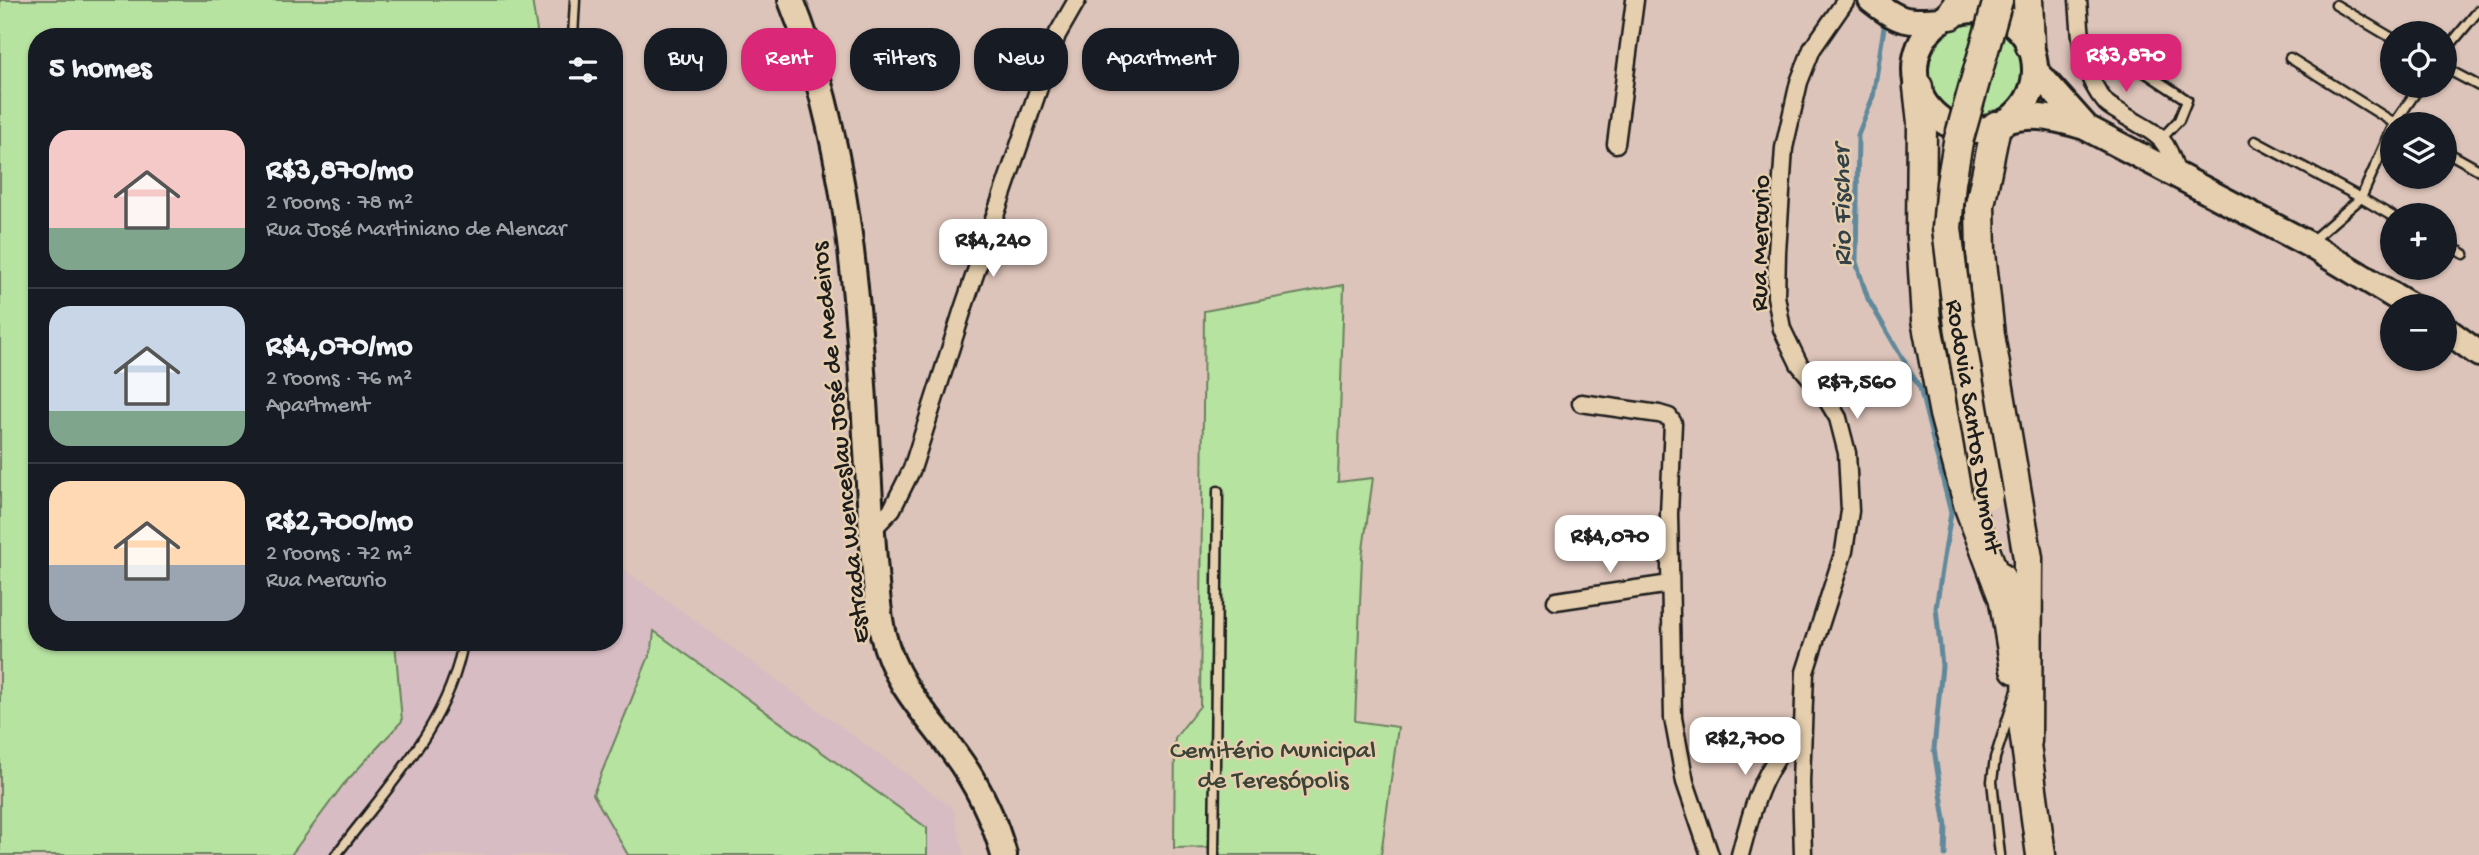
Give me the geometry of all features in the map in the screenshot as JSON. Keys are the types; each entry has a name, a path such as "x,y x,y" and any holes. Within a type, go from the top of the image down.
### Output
{"highway":[{"name":"Rodovia Santos Dumont","path":"1998,0 1958,142 1947,228 1959,326 2018,687 2041,855"},
{"path":"2028,0 2033,58"},
{"path":"1916,78 1922,123 1921,237 1926,320 1944,414 1965,494 2002,595"},
{"path":"2001,124 1980,205 1981,253 1990,335 2028,558 2026,741"}],"main road":[{"name":"Estrada Wenceslau José de Medeiros","path":"791,0 811,49 836,150 861,342 880,619 891,661 911,700 972,779 995,828 1004,855"},
{"path":"1885,11 1909,22 1974,9 1990,11 2008,19 2033,58 2085,127"},
{"path":"1885,11 1931,108 1948,123 1975,130 1987,130 2023,116 2034,116 2055,118 2085,127 2176,172 2308,244 2391,294"},
{"path":"1916,78 1918,47 1950,12"},
{"path":"2001,124 2017,114 2030,96 2033,58"},
{"path":"2457,338 2479,354"}],"street":[{"path":"872,530 892,509 912,469 963,309 1057,34 1077,0"},
{"path":"1616,144 1635,0"},
{"name":"Rua Mercurio","path":"1803,855 1802,724 1805,672 1844,551 1850,511 1847,453 1838,418 1823,394 1799,365 1782,329 1776,296 1777,252 1784,148 1798,82 1812,49 1846,0"},
{"path":"2078,0 2083,57 2092,82 2107,104 2162,138 2170,150 2176,172"},
{"path":"1581,403 1659,414 1669,417 1674,423 1669,514 1670,645 1676,747 1710,855"},
{"path":"1556,601 1670,584"},
{"path":"1740,855 1755,798 1768,769 1802,724"}],"lane":[{"path":"573,28 575,0"},
{"path":"2336,5 2380,31"},
{"path":"2457,37 2479,10"},
{"path":"2290,58 2380,115"},
{"path":"2134,65 2188,100 2179,120 2162,138"},
{"path":"2457,74 2479,86"},
{"path":"2255,141 2380,209"},
{"path":"2308,244 2361,198 2380,156"},
{"path":"2457,158 2479,170"},
{"path":"2457,250 2464,254"},
{"path":"1214,855 1218,491"},
{"path":"336,855 405,766 450,691 461,651"},
{"path":"2000,855 1992,780 1995,758 2018,687"}],"shaded area":[{"path":"623,569 953,808 964,855 271,855 366,651 623,651"}],"green space":[{"path":"0,0 532,0 537,28 28,28 28,651 396,651 402,721 343,785 291,855 0,855"},
{"path":"1978,24 1953,116 1939,105 1931,91 1928,75 1930,60 1947,34 1961,26"},
{"path":"2000,30 2012,41 2020,54 2021,84 2015,99 2005,110 1991,118 1975,121"},
{"name":"Cemitério Municipal de Teresópolis","path":"1344,285 1338,482 1373,478 1362,557 1355,721 1398,727 1381,855 1216,855 1216,847 1174,848 1175,738 1200,706 1204,311"},
{"path":"654,631 927,828 927,855 628,855 593,794 652,649"}],"waterway":[{"name":"Rio Fischer","path":"1885,21 1873,97 1858,135 1856,262 1868,299 1920,388 1951,513 1936,608 1942,666 1934,749 1946,826 1945,855"}]}
